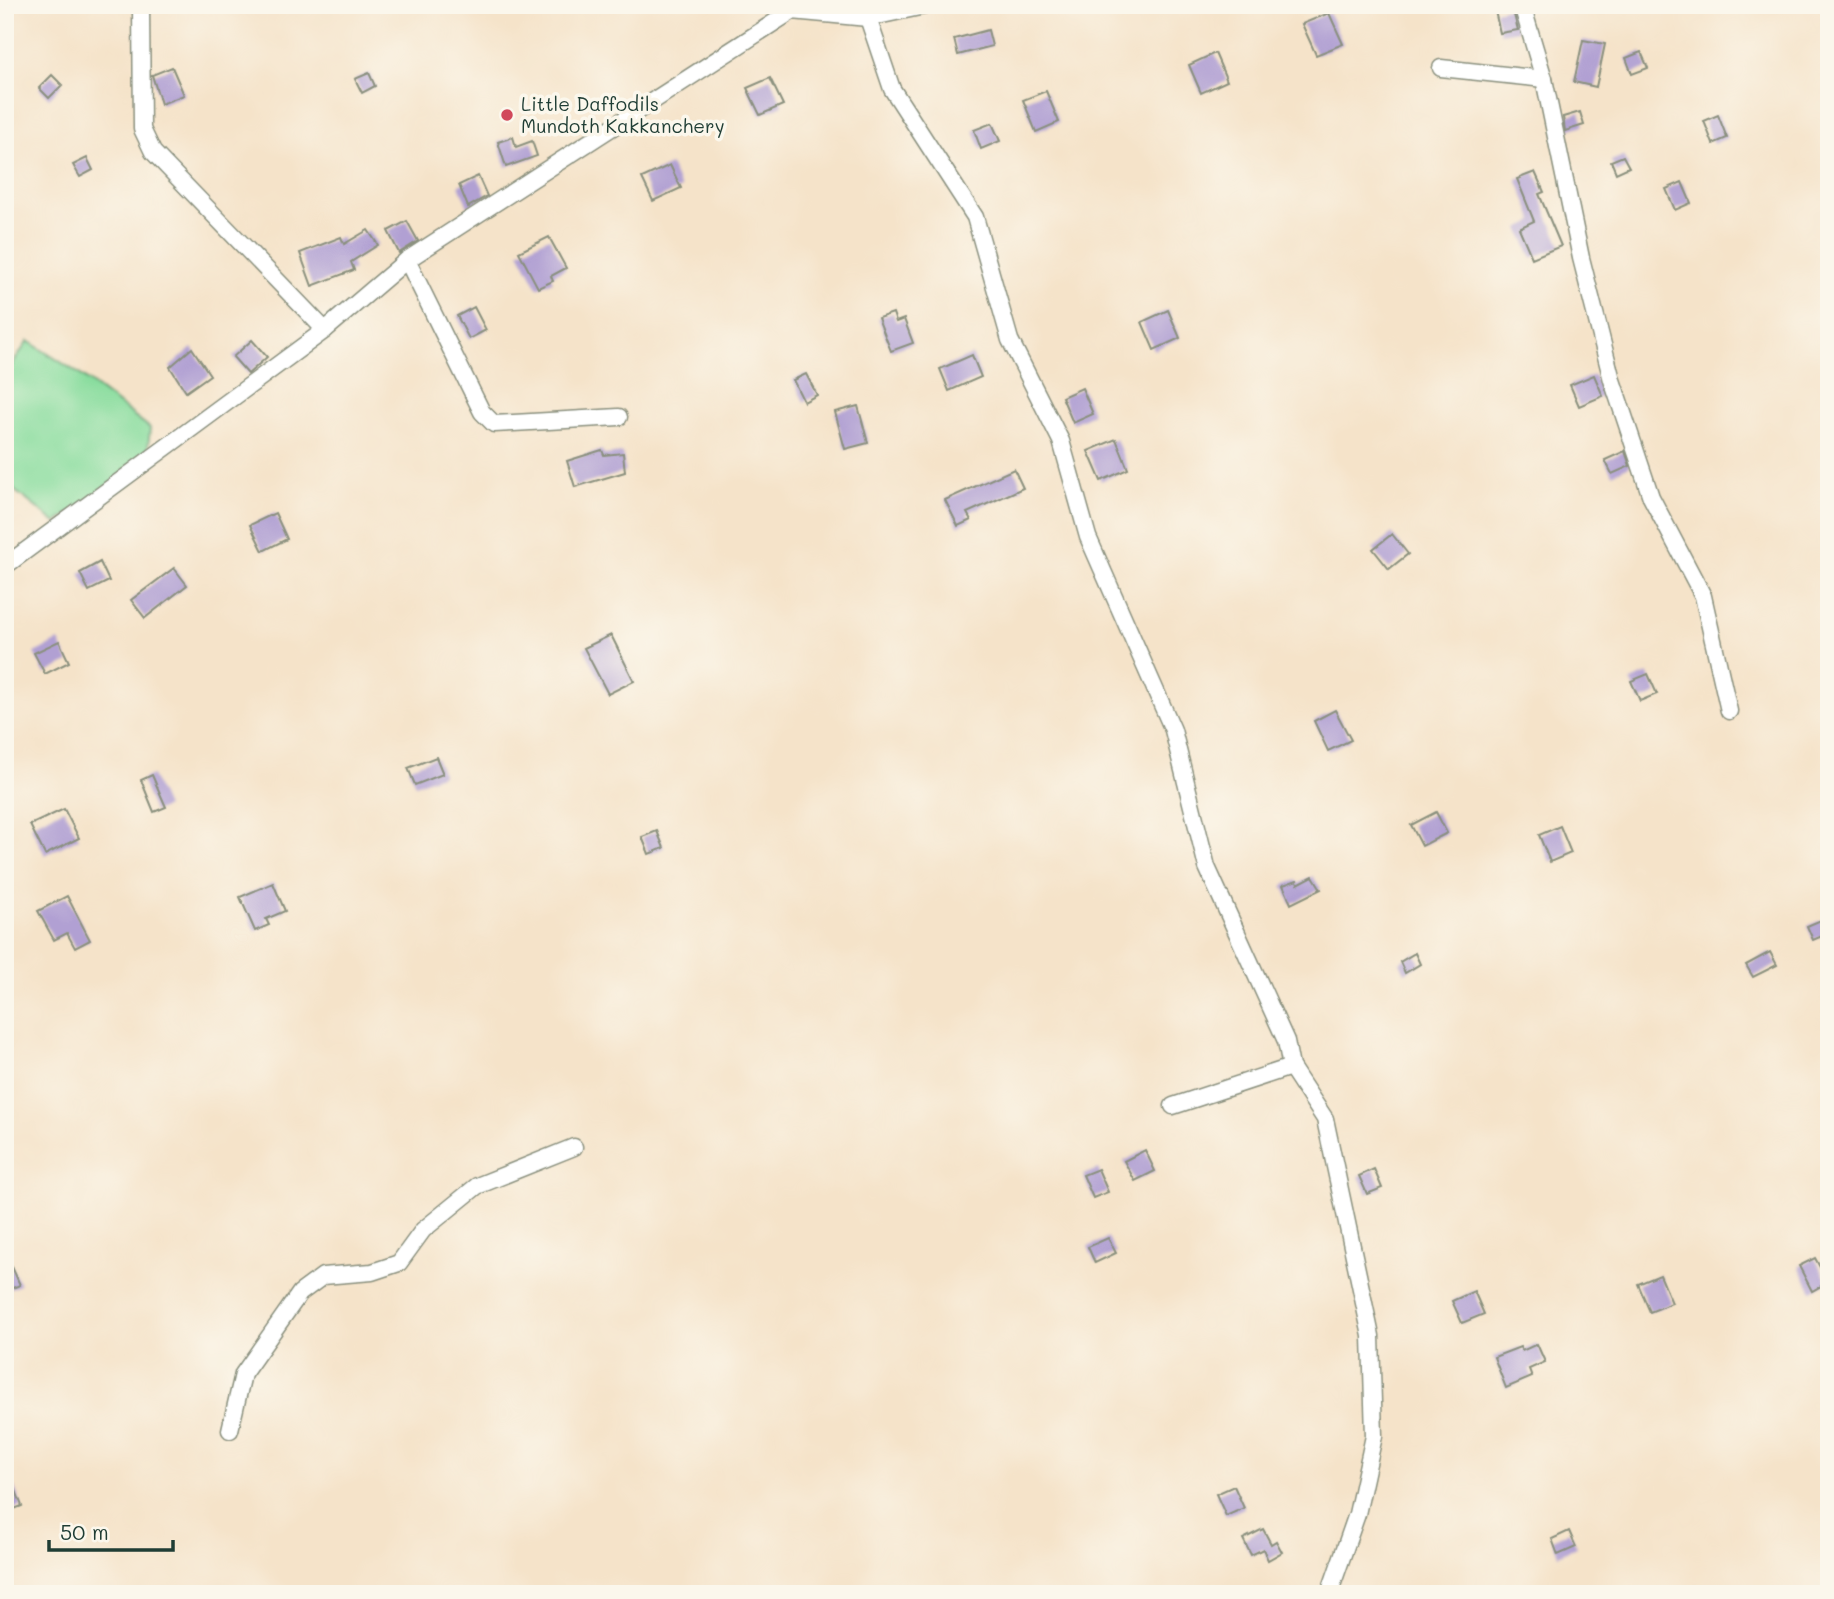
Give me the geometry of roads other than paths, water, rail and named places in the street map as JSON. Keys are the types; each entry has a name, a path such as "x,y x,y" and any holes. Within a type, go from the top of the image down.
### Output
{"street":[{"path":"141,5 142,130 153,152 326,330"},
{"path":"5,566 326,330 407,260 792,11 868,18 929,5"},
{"path":"1522,5 1544,79 1581,258 1612,380 1651,497 1703,596 1729,711"},
{"path":"868,18 892,89 975,217 1010,340 1060,440 1088,537 1173,730 1207,867 1286,1041 1291,1067 1325,1119 1371,1336 1374,1436 1357,1514 1329,1594"},
{"path":"1441,68 1544,79"},
{"path":"407,260 482,412 494,424 619,417"},
{"path":"1173,1106 1291,1067"},
{"path":"230,1430 243,1374 300,1293 323,1276 372,1272 399,1263 423,1230 477,1186 574,1147"}],"place":[{"name":"Little Daffodils Mundoth Kakkanchery","path":"507,115"}]}
